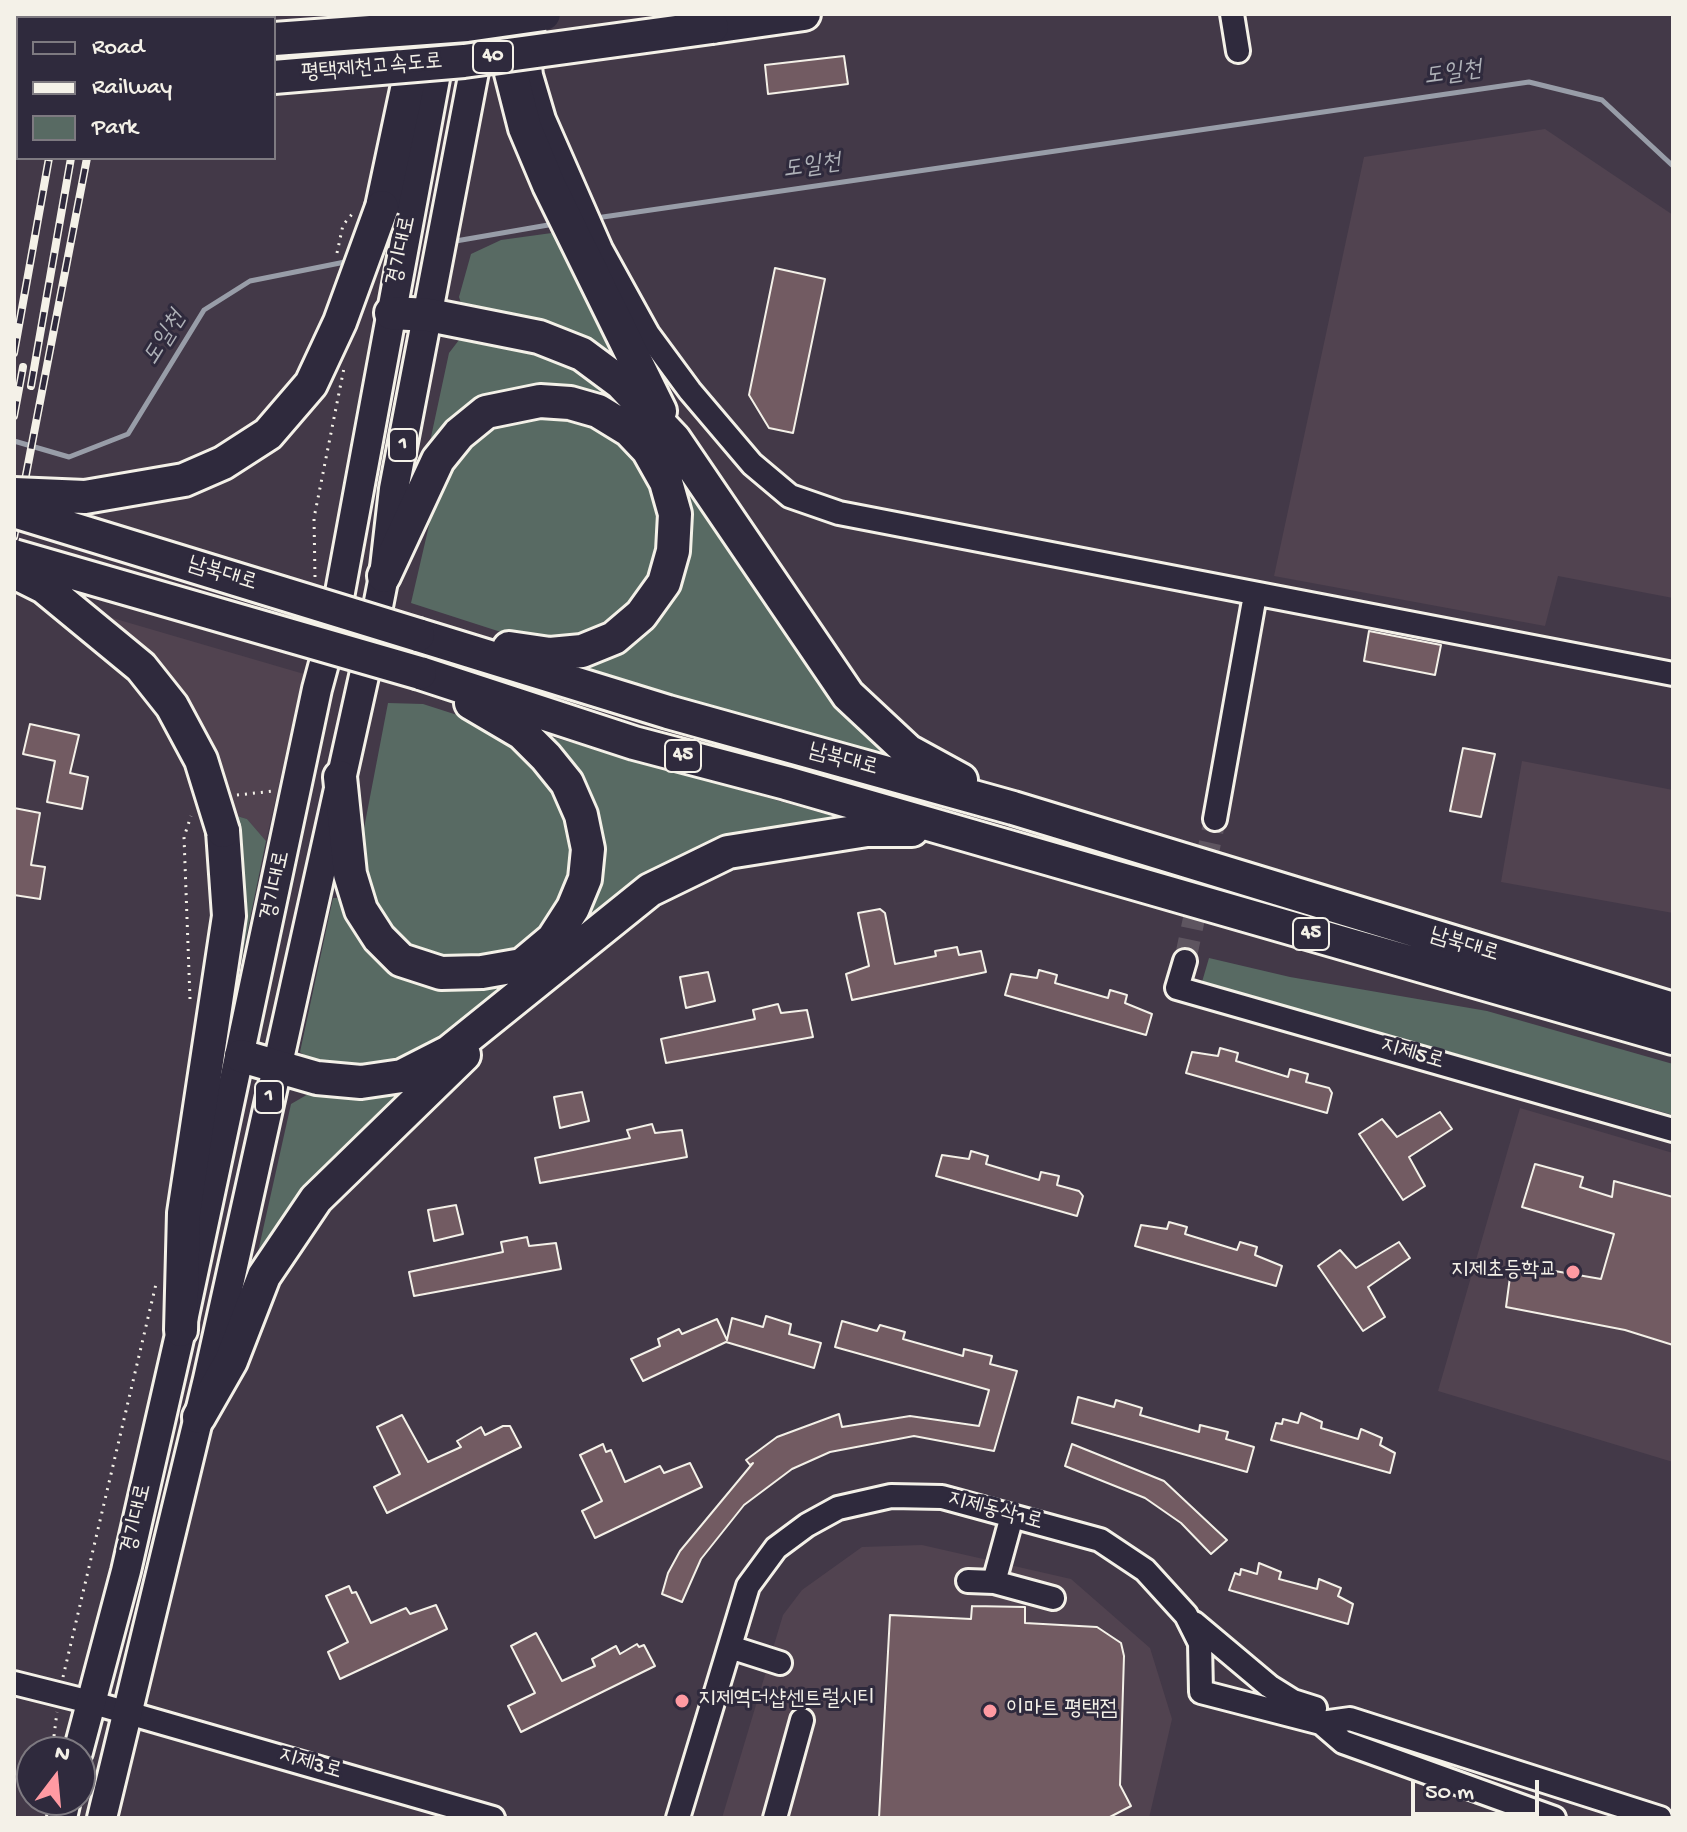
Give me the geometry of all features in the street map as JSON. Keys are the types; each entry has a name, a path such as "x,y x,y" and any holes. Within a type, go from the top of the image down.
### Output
{"highway":[{"path":"14,494 85,497 184,480 223,463 268,434 311,384 397,207 423,14"},
{"path":"508,14 511,73 525,128 558,180 674,439"},
{"name":"평택제천고속도로","path":"276,39 467,25 544,14"},
{"name":"평택제천고속도로","path":"276,77 464,61 804,14"},
{"path":"391,313 429,315 539,337 582,354 621,383 674,439 848,695 908,751 1013,808"},
{"path":"384,576 438,460 459,434 486,412 540,401 570,403 598,411 629,430 648,450 666,482 675,514 673,551 664,583 641,615 614,638 582,651 550,654 418,635"},
{"name":"남북대로","path":"14,511 668,712 1013,808 1673,1009"},
{"name":"남북대로","path":"14,556 420,673 634,743 948,829 1673,1038"},
{"path":"14,572 44,587 141,667 172,706 201,760 223,831 229,916 184,1213 181,1330"},
{"path":"340,777 350,874 361,910 379,938 401,960 441,973 482,972 522,965 553,939 573,908 585,879 588,849 581,815 567,783 522,733 420,673"},
{"path":"241,1056 317,1078 361,1082 402,1076 449,1052 650,890 728,852 867,830 948,829"},
{"path":"199,1417 231,1361 264,1276 316,1199 537,982"}],"main road":[{"name":"경기대로","path":"82,1736 126,1571 181,1330 317,689 333,630 397,280 397,207 447,14"},
{"name":"경기대로","path":"102,1818 199,1417 384,576 394,489 485,14"}],"street":[{"path":"524,14 531,75 558,180"},
{"path":"1232,14 1238,51"},
{"path":"592,252 690,391 752,464 790,496 839,513 1673,674"},
{"path":"1215,819 1255,595"},
{"name":"지제5로","path":"1185,961 1177,988 1673,1130"},
{"name":"지제동삭1로","path":"678,1818 748,1586 776,1548 838,1508 891,1496 942,1497 1100,1540 1145,1570 1186,1615 1200,1643 1201,1692 1321,1723 1350,1719 1660,1818"},
{"path":"994,1582 1012,1516"},
{"path":"968,1581 994,1582 1053,1598"},
{"path":"1186,1615 1269,1686 1293,1701 1350,1719"},
{"path":"730,1647 780,1663"},
{"name":"지제3로","path":"14,1683 126,1712 493,1818"},
{"path":"775,1818 802,1720"},
{"name":"지제동삭1로","path":"1321,1723 1343,1742 1554,1818"}],"shaded area":[{"path":"1545,129 1673,215 1673,598 1558,576 1545,626 1274,576 1364,157"},
{"path":"85,610 304,674 266,841 247,819 230,814"},
{"path":"1522,761 1673,790 1673,913 1501,882"},
{"name":"지제초등학교","path":"1520,1108 1673,1153 1673,1462 1438,1391"},
{"path":"922,1545 1071,1579 1150,1648 1172,1719 1149,1818 722,1818 783,1615 802,1590 862,1547"}],"green space":[{"path":"559,232 630,377 463,309 459,297 471,254 501,240"},
{"path":"473,335 573,361 653,431 572,390 428,451 449,353 459,340"},
{"path":"549,410 610,428 653,480 662,530 648,582 637,599 597,631 576,639 547,642 504,633 411,603 440,478 476,430"},
{"path":"672,459 916,765 565,667 650,622"},
{"path":"388,703 423,704 479,722 543,763 576,841 565,900 535,936 512,954 477,964 403,952 356,870"},
{"path":"531,731 850,821 797,824 762,832 514,988 396,1070 321,1068 300,1052 333,898 337,898 367,943 519,972 591,874"},
{"path":"230,814 247,819 266,841 218,1074"},
{"path":"1209,958 1290,977 1487,1011 1673,1064 1673,1115 1202,982"},
{"path":"421,1079 264,1254 258,1252 291,1104 310,1093"}],"building":[{"path":"844,56 848,84 768,94 765,65"},
{"path":"775,268 825,279 793,433 769,428 749,395"},
{"path":"1369,631 1441,645 1435,675 1364,661"},
{"path":"30,724 79,735 70,773 88,777 82,809 47,802 55,761 23,754"},
{"path":"1463,748 1495,754 1481,817 1450,811"},
{"path":"14,808 40,813 31,865 45,867 40,899 14,895"},
{"path":"880,909 885,913 895,964 936,956 935,951 957,947 959,955 981,951 986,972 852,1000 846,974 869,966 858,913"},
{"path":"1039,970 1057,975 1055,983 1108,998 1110,990 1127,995 1125,1003 1152,1014 1146,1035 1005,995 1011,974 1037,978"},
{"path":"708,972 715,1001 686,1008 680,977"},
{"path":"778,1004 781,1013 807,1010 813,1037 666,1063 661,1039 755,1019 753,1010"},
{"path":"1220,1048 1238,1053 1236,1061 1288,1077 1290,1069 1308,1074 1306,1082 1329,1088 1332,1093 1327,1113 1186,1073 1192,1052 1218,1056"},
{"path":"582,1092 589,1121 560,1128 554,1097"},
{"path":"1440,1112 1452,1129 1409,1157 1425,1186 1403,1200 1359,1134 1382,1119 1397,1137"},
{"path":"652,1124 655,1133 682,1130 687,1157 540,1183 535,1158 630,1138 627,1130"},
{"path":"971,1151 988,1156 986,1164 1039,1180 1041,1172 1059,1176 1057,1185 1079,1191 1083,1196 1077,1216 936,1176 942,1155 969,1159"},
{"path":"1535,1164 1583,1177 1580,1187 1612,1197 1614,1181 1673,1197 1673,1345 1625,1330 1506,1307 1512,1262 1544,1264 1543,1269 1601,1279 1614,1234 1522,1207"},
{"path":"456,1205 463,1234 434,1241 428,1210"},
{"path":"1169,1222 1187,1227 1185,1234 1237,1250 1240,1242 1257,1247 1255,1255 1282,1266 1276,1286 1135,1246 1141,1225 1167,1229"},
{"path":"527,1237 529,1246 556,1243 561,1269 414,1296 409,1272 503,1252 501,1242"},
{"path":"1399,1242 1410,1258 1368,1287 1385,1317 1363,1331 1318,1266 1340,1250 1356,1268"},
{"path":"766,1316 791,1324 789,1334 821,1343 814,1368 726,1342 643,1381 631,1359 660,1346 658,1339 679,1329 682,1334 717,1319 727,1340 732,1318 763,1327"},
{"path":"842,1321 877,1331 880,1325 905,1332 903,1339 963,1356 964,1349 992,1356 990,1364 1017,1371 994,1451 914,1436 830,1452 792,1469 744,1505 701,1559 682,1602 662,1594 668,1573 680,1551 753,1463 750,1465 746,1460 777,1437 839,1414 842,1427 910,1416 979,1426 989,1390 835,1347"},
{"path":"1078,1397 1114,1407 1116,1400 1142,1408 1140,1415 1199,1432 1200,1425 1228,1432 1226,1439 1254,1447 1247,1472 1072,1423"},
{"path":"1301,1413 1322,1422 1321,1428 1358,1439 1361,1429 1382,1438 1380,1445 1395,1453 1390,1473 1271,1440 1276,1423 1282,1424 1283,1419 1298,1423"},
{"path":"402,1415 428,1462 461,1447 457,1441 481,1427 485,1435 510,1426 521,1447 387,1513 374,1487 400,1474 377,1427"},
{"path":"603,1444 606,1452 611,1450 625,1482 660,1466 664,1473 690,1463 702,1487 595,1538 582,1511 602,1501 580,1455"},
{"path":"1072,1444 1164,1481 1227,1540 1211,1554 1181,1523 1145,1498 1065,1466"},
{"path":"1259,1563 1281,1572 1279,1579 1317,1589 1319,1579 1341,1588 1338,1596 1353,1604 1348,1624 1229,1590 1235,1573 1240,1575 1241,1569 1257,1574"},
{"path":"349,1586 352,1593 356,1592 371,1623 406,1608 410,1614 436,1605 447,1629 340,1679 328,1652 348,1642 326,1596"},
{"name":"이마트 평택점","path":"972,1606 1025,1607 1025,1623 1097,1627 1121,1643 1124,1656 1120,1785 1131,1806 1108,1818 879,1818 890,1615 971,1619"},
{"path":"536,1633 562,1681 595,1666 592,1659 616,1646 620,1654 637,1644 639,1647 644,1645 655,1666 521,1732 508,1706 535,1693 511,1646"}],"waterway":[{"name":"도일천","path":"596,218 1529,82 1602,100 1673,166"},
{"name":"도일천","path":"450,242 554,224"},
{"name":"도일천","path":"14,441 69,457 128,434 204,310 250,281 350,261"}],"tunnel":[{"path":"1185,961 1215,819"}],"railway":[{"path":"14,353 49,160"},
{"path":"31,386 71,160"},
{"path":"14,537 87,160"},
{"path":"14,416 23,367"}],"place":[{"name":"지제초등학교","path":"1573,1272"},
{"name":"지제역더샵센트럴시티","path":"682,1701"},
{"name":"이마트 평택점","path":"990,1711"}]}
